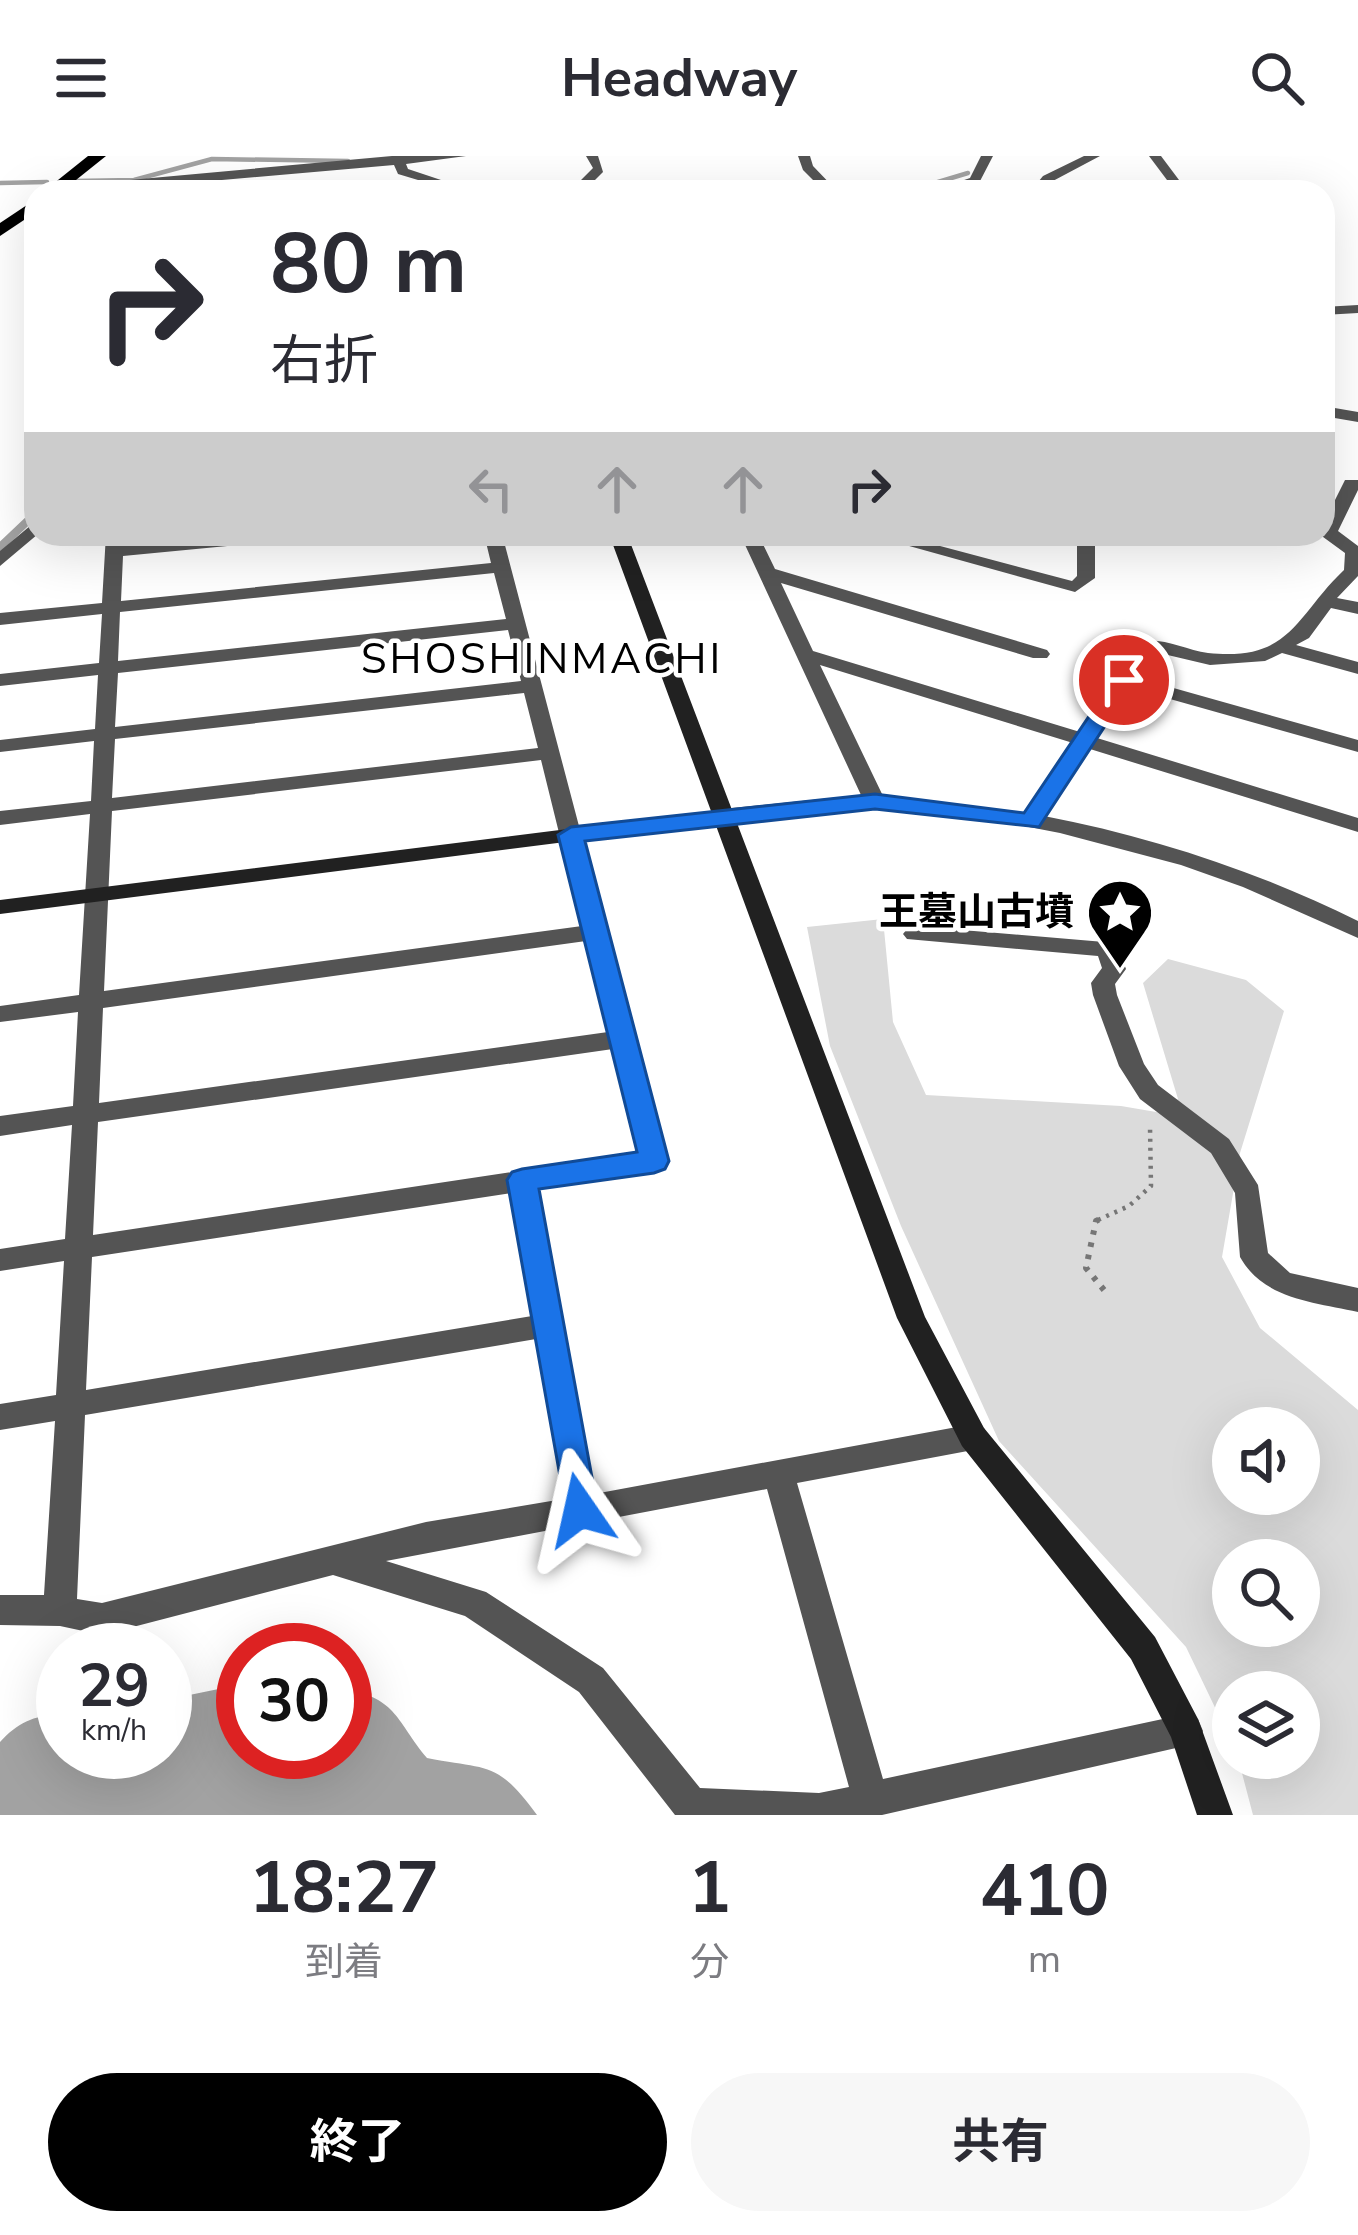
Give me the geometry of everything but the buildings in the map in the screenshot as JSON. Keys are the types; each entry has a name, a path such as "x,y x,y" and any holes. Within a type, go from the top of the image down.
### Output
{"main road":[{"path":"66,180 98,156"},
{"path":"0,232 24,213"}],"street":[{"path":"174,180 399,157 460,156"},
{"path":"588,180 599,169 592,156"},
{"path":"1046,180 1094,156"},
{"path":"1154,156 1173,180"},
{"path":"399,157 402,171 432,180"},
{"path":"260,180 284,170"},
{"path":"1335,514 1352,484 1358,485"},
{"path":"0,561 24,538"},
{"path":"60,1611 115,546"},
{"path":"0,1260 654,1161 495,546"},
{"path":"622,546 911,1318 973,1438 1143,1648 1186,1732 1215,1815"},
{"path":"755,546 875,802"},
{"path":"920,546 1075,587 1086,578 1086,546"},
{"path":"1030,821 1150,645 1236,660 1281,647 1302,634 1353,571 1356,551"},
{"path":"0,619 500,568"},
{"path":"769,573 1040,654"},
{"path":"1328,602 1358,608"},
{"path":"0,680 515,624"},
{"path":"1281,647 1358,668"},
{"path":"808,655 1358,825"},
{"path":"1124,680 1358,746"},
{"path":"0,746 531,686"},
{"path":"0,818 549,753"},
{"path":"0,907 722,816 875,802 1030,821 1261,884 1358,930"},
{"path":"0,1014 598,932"},
{"path":"915,934 1108,950 1114,969 1103,983 1105,995 1132,1066 1149,1091 1220,1146 1249,1192 1254,1257 1282,1283 1358,1300"},
{"path":"0,1126 626,1038"},
{"path":"522,1180 580,1510"},
{"path":"0,1417 546,1325"},
{"path":"0,1610 60,1611 102,1619 426,1536 973,1438"},
{"path":"778,1473 871,1800"},
{"path":"334,1560 474,1603 591,1680 691,1805 819,1811 1186,1732"}],"path":[{"path":"1104,1290 1086,1268 1088,1250 1096,1221 1129,1207 1151,1186 1149,1091"}],"shaded area":[{"path":"883,919 893,1022 926,1095 1121,1106 1162,1113 1178,1099 1143,983 1168,959 1246,980 1284,1011 1240,1153 1222,1257 1260,1328 1358,1410 1358,1815 1253,1815 1244,1779 1320,1779 1320,1671 1212,1671 1212,1701 1186,1647 999,1441 901,1226 830,1046 807,927"},
{"path":"216,1690 216,1779 372,1779 372,1697 386,1705 427,1758 490,1770 512,1785 537,1815 0,1815 0,1742 36,1718 36,1779 192,1779 192,1694"}],"waterway":[{"path":"134,180 212,159 348,161"},
{"path":"945,180 968,173"},
{"path":"0,183 24,182"},
{"path":"0,547 24,524"}],"place":[{"name":"王墓山古墳","path":"1120,971"}],"district":[{"name":"SHOSHINMACHI","path":"542,659"}],"route":[{"path":"580,1510 522,1180 654,1161 571,835 875,802 1030,821 1124,680"}]}
